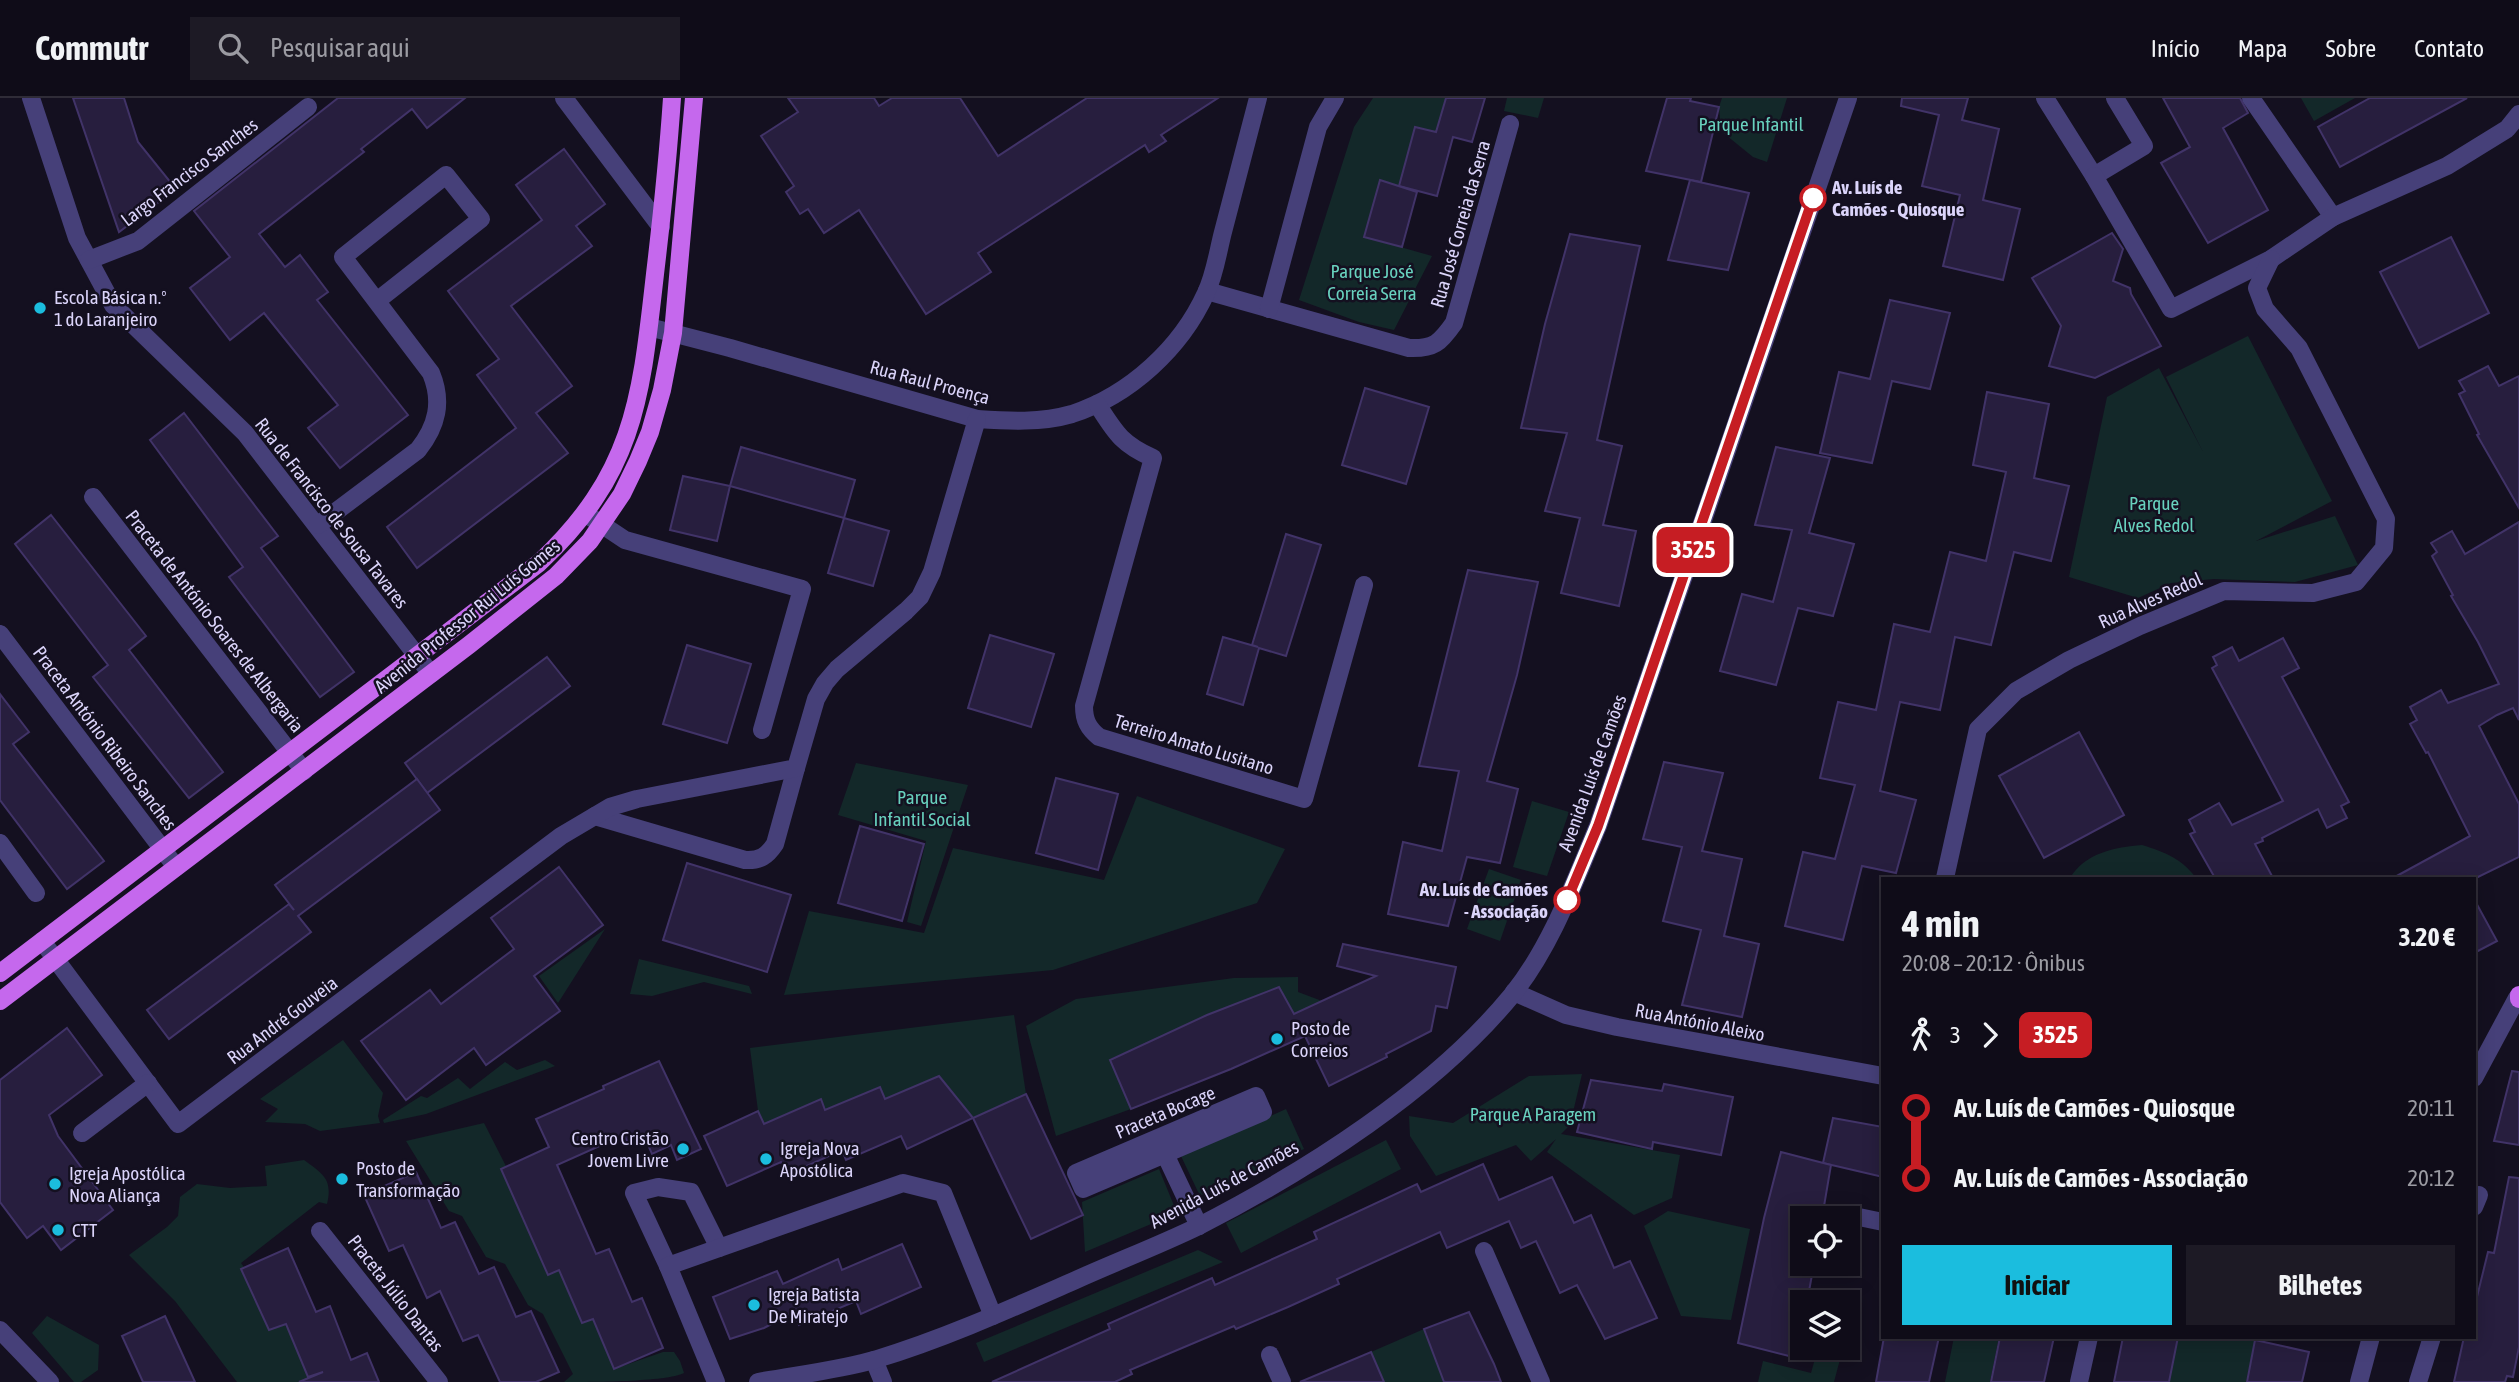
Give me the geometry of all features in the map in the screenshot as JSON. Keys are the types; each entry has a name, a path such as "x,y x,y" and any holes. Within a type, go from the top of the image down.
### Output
{"main road":[{"name":"Avenida Professor Rui Luís Gomes","path":"0,973 539,563 586,514 612,472 632,424 645,366 672,98"},
{"name":"Avenida Professor Rui Luís Gomes","path":"0,1001 556,576 590,541 622,495 650,432 663,390 673,333 694,98"}],"street":[{"name":"Rua de Francisco de Sousa Tavares","path":"31,98 77,238 113,305 245,433 430,674"},
{"path":"564,98 661,227"},
{"name":"Rua Raul Proença","path":"649,327 977,419 1014,422 1042,420 1097,404 1145,373 1190,324 1207,291 1258,98"},
{"path":"1269,309 1318,127 1335,98"},
{"name":"Avenida Luís de Camões","path":"758,1382 874,1360 993,1316 1199,1226 1321,1156 1425,1081 1477,1035 1514,992 1567,900 1598,826 1848,98"},
{"path":"2045,98 2171,309 2271,259 2333,217 2446,166 2507,129 2519,114"},
{"path":"2094,176 2144,146 2115,98"},
{"path":"2251,98 2333,217"},
{"name":"Largo Francisco Sanches","path":"89,260 138,241 308,107"},
{"name":"Rua José Correia da Serra","path":"1207,291 1409,348 1424,348 1441,341 1454,323 1510,124"},
{"path":"318,525 418,450 430,435 437,416 437,387 431,373 344,257 446,175 481,219 378,300"},
{"name":"Rua Alves Redol","path":"1945,877 1978,729 2016,691 2069,660 2140,626 2224,591 2313,593 2356,582 2384,548 2386,519 2299,348 2265,309 2257,288 2271,259"},
{"name":"Terreiro Amato Lusitano","path":"1097,404 1118,436 1133,449 1153,458 1084,706 1084,718 1090,730 1099,737 1304,799 1364,585"},
{"path":"595,816 745,860 755,861 770,852 775,844 816,699 825,683 837,669 920,597 932,572 977,419"},
{"name":"Praceta de António Soares de Albergaria","path":"93,497 304,771"},
{"path":"586,514 625,540 802,589 762,730"},
{"name":"Praceta António Ribeiro Sanches","path":"0,634 176,867"},
{"path":"595,816 610,807 637,799 796,768"},
{"name":"Rua André Gouveia","path":"41,941 178,1124 561,836 595,816"},
{"path":"0,843 36,893"},
{"name":"Rua António Aleixo","path":"1514,992 1566,1015 1617,1027 1881,1076"},
{"path":"2476,1074 2518,997"},
{"path":"82,1133 148,1083"},
{"name":"Praceta Bocage","path":"1256,1096 1263,1112 1165,1154 1083,1189 1076,1173 1256,1096"},
{"name":"Praceta Bocage","path":"1165,1154 1199,1226"},
{"path":"668,1266 903,1184 943,1194 993,1316"},
{"path":"716,1382 668,1266 634,1193 658,1187 691,1192 719,1248"},
{"path":"1860,1217 1881,1222"},
{"name":"Praceta Júlio Dantas","path":"320,1230 439,1382"},
{"path":"1484,1251 1541,1382"},
{"path":"1,1331 50,1382"},
{"path":"2079,1382 2089,1339"},
{"path":"2358,1382 2370,1339"},
{"path":"2418,1382 2431,1339"},
{"path":"1270,1355 1282,1382"},
{"path":"874,1360 883,1382"}],"green space":[{"name":"Parque José Correia Serra","path":"1373,98 1446,98 1436,132 1415,127 1399,186 1380,180 1365,237 1432,256 1394,330 1359,322 1299,300 1354,127"},
{"path":"1507,98 1544,98 1538,118 1504,111"},
{"name":"Parque Infantil","path":"1722,98 1787,98 1767,162 1753,157 1721,131 1719,107"},
{"path":"2301,98 2355,98 2314,121"},
{"name":"Parque Alves Redol","path":"2248,336 2332,501 2256,541 2335,516 2358,565 2295,582 2214,579 2171,583 2138,598 2069,577 2107,397 2159,368 2203,452 2166,377"},
{"name":"Parque Infantil Social","path":"856,763 968,785 921,926 907,922 926,841 838,815"},
{"path":"1137,796 1285,849 1257,903 1053,970 784,995 809,911 924,933 953,848 1104,880"},
{"path":"1532,801 1569,812 1547,876 1513,867"},
{"path":"2142,845 2158,850 2185,866 2195,877 2071,877 2076,869 2092,857 2121,847"},
{"path":"1489,869 1521,880 1500,941 1467,929"},
{"path":"605,929 558,1003 539,976"},
{"path":"639,959 749,986 752,994 704,982 652,996 630,994"},
{"path":"1298,977 1298,992 1322,1001 1294,1014 1279,987 1110,1059 1131,1109 1056,1136 1026,1026 1076,999 1234,978"},
{"path":"1014,1015 1026,1094 973,1118 938,1076 885,1099 879,1087 825,1110 821,1100 764,1124 758,1111 750,1048"},
{"path":"343,1040 383,1093 378,1116 380,1123 320,1131 305,1124 265,1122 278,1109 260,1099"},
{"path":"545,1060 555,1066 426,1114 384,1123 383,1120 421,1096 427,1098 458,1078 470,1089 505,1062 517,1070"},
{"name":"Parque A Paragem","path":"1582,1074 1570,1125 1561,1134 1680,1155 1672,1198 1634,1215 1547,1152 1556,1139 1531,1161 1516,1145 1436,1176 1410,1136 1409,1116 1453,1123 1529,1076"},
{"path":"1286,1109 1304,1149 1200,1196 1181,1156"},
{"path":"484,1123 559,1270 582,1323 593,1319 614,1369 663,1352 674,1352 684,1373 645,1380 564,1382 573,1374 543,1314 528,1305 505,1264 486,1257 462,1216 449,1211 406,1141"},
{"path":"1386,1140 1401,1169 1241,1253 1226,1223"},
{"path":"304,1160 325,1178 329,1189 327,1204 319,1202 241,1263 325,1382 237,1382 175,1301 129,1255 178,1216 180,1197 197,1184 230,1188 267,1186 265,1166"},
{"path":"1159,1169 1177,1213 1085,1252 1082,1202"},
{"path":"1668,1211 1750,1229 1731,1320 1681,1316 1644,1226"},
{"path":"1198,1250 1223,1262 984,1362 976,1343"},
{"path":"47,1316 99,1345 98,1370 81,1382 74,1382 32,1333"},
{"path":"1424,1329 1447,1382 1383,1382 1371,1352"},
{"path":"1954,1339 1999,1339 1990,1382 1945,1382"},
{"path":"2178,1339 2255,1340 2246,1382 2169,1382"},
{"path":"1815,1360 1840,1360 1834,1382 1758,1382 1763,1361 1811,1373"}],"building":[{"path":"73,98 124,98 138,142 176,189 119,232"},
{"path":"338,98 465,98 427,128 412,109 361,149 364,152 259,234 285,267 300,255 328,292 317,300 408,415 340,468 308,428 338,405 264,313 230,340 190,288 230,257 194,211"},
{"path":"788,98 874,98 879,106 892,98 960,98 998,156 1087,98 1218,98 1161,135 1166,141 1149,152 1145,145 978,253 991,272 926,314 859,210 824,233 808,209 800,214 786,192 794,186 761,136 798,112"},
{"path":"1446,98 1485,98 1472,142 1453,137 1437,196 1399,186 1415,127 1436,132"},
{"path":"1667,98 1691,98 1690,101 1719,107 1701,182 1646,171"},
{"path":"1902,98 1968,98 1962,120 1999,129 1983,200 2020,209 2003,280 1943,266 1960,195 1922,186 1939,115 1901,106"},
{"path":"2163,98 2240,98 2248,113 2223,128 2268,210 2208,243 2161,163 2190,147"},
{"path":"2370,98 2467,98 2340,167 2318,127"},
{"path":"564,149 605,204 576,226 592,246 511,306 572,386 536,413 568,453 417,568 387,527 516,428 477,375 499,359 448,291 542,220 516,185"},
{"path":"1380,180 1417,192 1402,247 1364,237"},
{"path":"1690,180 1749,193 1728,270 1668,260"},
{"path":"2112,233 2123,249 2113,281 2130,288 2161,346 2095,378 2049,366 2061,326 2032,278"},
{"path":"1570,234 1640,246 1597,440 1622,446 1603,525 1636,531 1619,606 1561,593 1580,518 1545,511 1567,433 1521,428 1545,324"},
{"path":"2451,237 2489,313 2419,348 2380,272"},
{"path":"1890,300 1950,313 1930,389 1892,381 1872,463 1820,453 1839,372 1870,379"},
{"path":"2488,366 2499,386 2519,376 2519,508 2477,435 2479,434 2459,394 2465,391 2459,381"},
{"path":"1365,388 1429,407 1406,484 1342,465"},
{"path":"1987,392 2049,404 2034,478 2069,486 2051,561 2014,552 1991,645 1955,637 1940,710 1900,702 1880,791 1916,800 1896,873 1862,866 1843,940 1785,926 1803,852 1835,859 1855,785 1820,778 1838,702 1876,710 1894,624 1930,632 1950,552 1986,561 2006,472 1973,465"},
{"path":"184,413 278,536 261,548 354,672 320,697 229,577 243,567 150,440"},
{"path":"741,447 855,480 844,518 730,486"},
{"path":"1776,447 1830,458 1809,533 1854,544 1833,616 1798,608 1776,685 1720,671 1742,594 1773,602 1792,530 1755,525"},
{"path":"683,476 730,486 717,541 670,530"},
{"path":"51,515 146,636 129,650 223,772 189,798 93,677 108,665 15,544"},
{"path":"844,518 889,531 873,586 828,573"},
{"path":"2519,522 2519,720 2513,708 2479,726 2519,804 2519,857 2476,878 2395,877 2470,836 2428,752 2426,753 2410,724 2417,720 2410,707 2441,690 2448,703 2499,684 2451,596 2453,595 2432,556 2437,552 2431,543 2452,531 2465,554"},
{"path":"1286,534 1321,545 1286,656 1259,648 1243,705 1207,694 1223,637 1258,647 1252,645"},
{"path":"1468,570 1538,582 1517,675 1487,781 1518,789 1500,863 1467,857 1448,926 1388,914 1403,842 1442,851 1459,771 1419,766"},
{"path":"990,635 1054,654 1031,727 968,708"},
{"path":"2283,638 2299,668 2282,677 2349,802 2341,806 2347,818 2327,828 2318,809 2255,844 2272,877 2214,877 2190,834 2195,832 2189,820 2219,803 2232,825 2283,801 2212,668 2217,665 2213,657 2232,647 2239,661"},
{"path":"687,645 751,664 727,743 663,724"},
{"path":"547,657 570,686 427,793 405,763"},
{"path":"0,694 29,732 13,744 104,861 67,889 0,800"},
{"path":"2079,732 2124,815 2044,858 1999,776"},
{"path":"1664,762 1723,773 1702,851 1742,859 1724,936 1759,944 1742,1017 1682,1005 1701,930 1663,921 1682,847 1643,839"},
{"path":"1056,778 1118,794 1098,870 1036,853"},
{"path":"417,779 440,810 298,916 311,932 169,1039 147,1010 289,904 294,910 275,885"},
{"path":"860,826 924,844 902,921 838,903"},
{"path":"687,863 791,895 767,972 663,940"},
{"path":"559,867 603,925 534,976 560,1011 486,1065 474,1048 406,1100 361,1041 430,990 441,1004 514,949 491,918"},
{"path":"2476,903 2497,941 2476,952"},
{"path":"1343,944 1456,967 1447,1008 1436,1006 1431,1031 1329,1086 1305,1036 1131,1109 1110,1060 1207,1015 1279,987 1294,1014 1376,976 1337,966"},
{"path":"67,1028 102,1075 49,1115 58,1136 113,1210 61,1250 43,1226 27,1238 0,1202 0,1080"},
{"path":"659,1061 701,1149 677,1160 671,1145 652,1154 645,1138 629,1145 624,1135 557,1165 596,1254 609,1249 632,1302 642,1298 663,1348 614,1369 593,1319 582,1323 559,1270 548,1275 501,1169 549,1147 536,1119"},
{"path":"2512,1071 2519,1072 2519,1145 2494,1141"},
{"path":"939,1076 973,1118 907,1149 901,1136 846,1160 842,1150 787,1175 781,1162 727,1186 704,1136 758,1111 764,1124 821,1099 825,1110 880,1087 885,1099"},
{"path":"1591,1080 1662,1091 1664,1084 1733,1097 1721,1155 1653,1142 1652,1149 1577,1132"},
{"path":"1026,1094 1083,1215 1031,1239 973,1118"},
{"path":"1833,1118 1881,1127 1881,1177 1823,1163"},
{"path":"1781,1152 1831,1165 1824,1206 1790,1206 1790,1276 1812,1276 1809,1290 1790,1290 1790,1356 1738,1343"},
{"path":"1483,1164 1499,1200 1552,1177 1574,1223 1591,1215 1614,1268 1630,1261 1657,1318 1605,1339 1577,1285 1560,1293 1536,1241 1521,1248 1509,1221 1447,1248 1440,1232 1337,1279 1339,1284 1236,1329 1234,1326 1130,1370 1132,1374 1115,1382 992,1382 1110,1329 1108,1324 1212,1278 1215,1285 1317,1239 1314,1232 1417,1184 1421,1192"},
{"path":"416,1172 441,1228 455,1222 479,1274 494,1267 516,1317 531,1311 559,1372 536,1382 500,1382 478,1335 463,1341 440,1291 427,1298 403,1245 389,1251 364,1195"},
{"path":"2509,1177 2519,1178 2519,1347 2513,1377 2507,1376 2505,1382 2454,1382 2464,1339 2476,1339 2476,1301 2488,1252 2494,1253"},
{"path":"902,1244 921,1287 861,1314 856,1301 799,1325 794,1312 764,1328 730,1339 713,1297 777,1271 783,1284 838,1259 842,1270"},
{"path":"288,1248 316,1312 330,1306 351,1360 367,1353 379,1382 299,1382 323,1372 308,1377 286,1324 269,1330 241,1269"},
{"path":"1469,1312 1501,1382 1444,1382 1424,1329"},
{"path":"165,1316 195,1382 143,1382 122,1336"},
{"path":"1884,1339 1939,1339 1929,1382 1876,1382"},
{"path":"2000,1339 2054,1339 2044,1382 1991,1382"},
{"path":"2123,1339 2178,1339 2169,1382 2114,1382"},
{"path":"2255,1340 2309,1352 2302,1382 2247,1382"},
{"path":"1371,1352 1384,1382 1300,1382"}],"bus line":[{"name":"3525","path":"1567,900 1598,826 1813,198"}],"place":[{"name":"Av. Luís de Camões - Quiosque","path":"1813,198"},
{"name":"Escola Básica n.º 1 do Laranjeiro","path":"40,308"},
{"name":"Av. Luís de Camões - Associação","path":"1567,900"},
{"name":"Posto de Correios","path":"1277,1039"},
{"name":"Centro Cristão Jovem Livre","path":"683,1149"},
{"name":"Igreja Nova Apostólica","path":"766,1159"},
{"name":"Posto de Transformação","path":"342,1179"},
{"name":"Igreja Apostólica Nova Aliança","path":"55,1184"},
{"name":"CTT","path":"58,1230"},
{"name":"Igreja Batista De Miratejo","path":"754,1305"}]}
